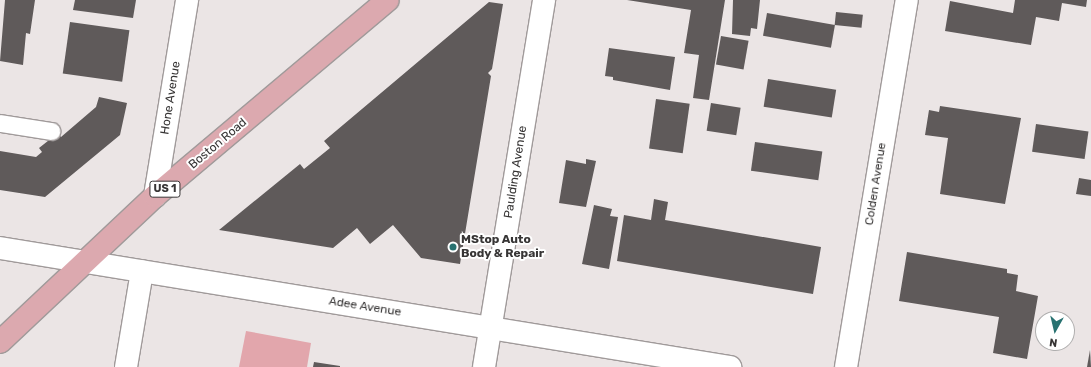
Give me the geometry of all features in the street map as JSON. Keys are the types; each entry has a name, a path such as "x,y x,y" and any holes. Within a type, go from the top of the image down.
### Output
{"main road":[{"name":"Boston Road","path":"0,342 83,262 156,196 388,0"}],"street":[{"name":"Hone Avenue","path":"156,196 187,0"},
{"name":"Paulding Avenue","path":"484,367 544,0"},
{"name":"Colden Avenue","path":"846,367 907,0"},
{"name":"Adee Avenue","path":"0,248 730,367"},
{"path":"126,367 142,271"}],"lane":[{"path":"0,123 51,131"}],"shaded area":[{"path":"246,331 311,343 307,367 239,367"}],"building":[{"path":"5,0 35,0 30,34 26,33 23,65 0,61"},
{"path":"75,0 136,0 133,18 73,10"},
{"path":"627,0 725,0 709,100 693,98 699,55 684,53 691,10"},
{"path":"733,0 760,0 757,29 751,28 750,36 732,34"},
{"path":"1015,0 1087,0 1086,7 1062,3 1059,21 1036,17 1031,45 945,31 950,1 1013,13"},
{"path":"489,2 503,4 492,69 488,73 491,76 460,264 421,258 393,225 370,244 357,228 333,248 219,230 300,164 304,169 330,148 324,141"},
{"path":"836,12 863,15 861,28 835,25"},
{"path":"767,13 835,25 831,48 763,36"},
{"path":"70,22 129,30 122,82 63,73"},
{"path":"721,36 749,41 744,69 716,65"},
{"path":"609,48 675,57 670,90 613,80 613,77 605,76"},
{"path":"768,79 836,90 832,117 764,107"},
{"path":"99,97 127,103 120,135 45,197 0,190 0,151 36,157 42,152 39,148 58,133 61,137 96,107"},
{"path":"656,99 690,104 683,153 649,149"},
{"path":"711,103 741,108 736,135 707,131"},
{"path":"940,106 1021,118 1005,204 940,194 948,138 925,135 929,110 939,112"},
{"path":"1036,124 1088,131 1085,159 1032,152"},
{"path":"755,142 822,151 818,180 751,171"},
{"path":"586,159 596,161 586,207 559,203 566,160 586,164"},
{"path":"1079,178 1091,180 1091,196 1076,194"},
{"path":"654,199 668,202 665,220 821,247 813,294 617,261 624,215 651,220"},
{"path":"594,205 612,209 610,216 618,217 609,269 582,264"},
{"path":"907,252 1007,269 1007,273 1018,275 1016,291 1038,296 1027,359 993,353 999,317 899,301"},
{"path":"1090,350 1091,367 1087,367"},
{"path":"314,362 340,366 340,367 313,367"}],"place":[{"name":"MStop Auto Body & Repair","path":"453,247"}]}
